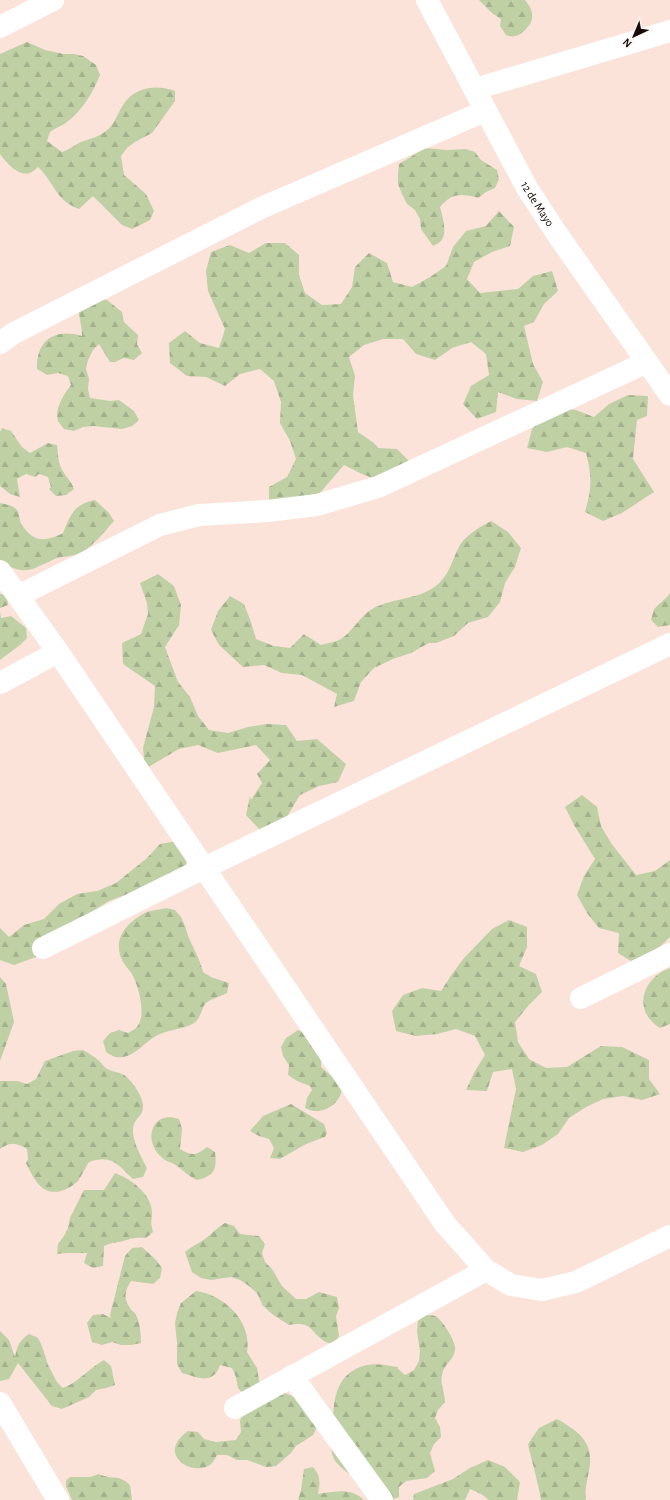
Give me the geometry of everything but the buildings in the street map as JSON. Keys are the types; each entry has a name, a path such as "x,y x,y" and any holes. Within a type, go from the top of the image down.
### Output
{"street":[{"path":"0,27 53,0"},
{"name":"12 de Mayo","path":"427,0 527,188 555,231 670,395"},
{"path":"474,89 670,31"},
{"path":"0,343 14,333 261,208 485,111"},
{"path":"18,596 160,525 199,515 267,511 316,505 378,487 647,362"},
{"path":"0,571 58,652 444,1224 486,1270 511,1285 542,1290 576,1282 670,1236"},
{"path":"43,948 204,868 670,644"},
{"path":"0,683 58,652"},
{"path":"581,998 670,954"},
{"path":"235,1408 486,1270"},
{"path":"292,1376 382,1500"},
{"path":"0,1403 58,1500"}],"green space":[{"path":"479,0 525,0 530,7 532,14 531,22 526,29 517,36 506,35 500,26 501,19 492,13"},
{"path":"27,42 45,50 83,56 96,65 100,75 94,88 78,112 65,123 50,132 47,141 62,152 106,131 116,119 121,108 133,94 146,89 154,88 175,91 175,101 152,133 135,142 127,148 121,156 124,175 146,194 154,211 150,220 132,229 122,225 93,196 79,209 71,206 60,196 38,167 30,173 21,173 13,168 0,154 0,54"},
{"path":"425,148 447,150 466,149 475,152 481,160 497,170 499,179 495,188 478,198 466,195 457,195 444,202 440,207 444,224 443,238 440,242 433,246 421,229 420,219 415,210 407,204 398,184 399,164"},
{"path":"499,211 514,227 510,246 492,252 474,262 467,279 480,293 518,289 533,276 552,271 558,291 544,304 534,322 524,326 533,364 543,382 537,401 517,399 498,392 496,412 477,419 463,404 471,386 489,375 486,354 471,342 452,348 435,360 416,354 403,339 383,339 364,345 349,357 355,376 353,395 358,432 374,443 378,448 397,449 411,463 380,481 344,465 319,494 269,506 269,487 287,477 296,459 290,441 280,423 281,402 274,381 260,369 240,374 225,386 206,377 187,376 170,363 169,343 185,331 200,343 219,348 225,329 208,291 206,271 211,252 230,245 249,253 266,243 285,243 299,255 299,275 305,293 322,305 341,304 352,287 355,267 369,253 387,263 393,282 412,287 446,266 453,247 466,231 486,226"},
{"path":"97,298 107,300 122,312 124,322 138,335 137,344 142,353 134,360 124,358 115,362 110,362 99,344 93,350 88,360 86,369 89,379 88,389 90,398 110,401 119,400 134,411 139,420 132,426 122,429 93,426 83,427 74,431 64,429 58,421 57,412 63,397 71,385 68,376 58,373 47,375 37,369 40,350 49,339 56,335 72,334 82,336 79,305"},
{"path":"628,395 648,396 647,416 637,420 633,459 654,492 622,513 603,521 585,512 589,496 590,482 586,453 567,447 547,452 527,448 532,429 540,420 556,408 576,410 594,417 609,404"},
{"path":"2,428 11,431 22,447 30,453 48,443 57,445 61,467 74,489 66,495 56,496 49,489 51,487 48,477 39,474 35,477 26,474 17,479 20,497 10,494 0,486 0,432"},
{"path":"95,500 109,513 114,521 98,539 83,552 73,556 57,558 29,570 9,567 0,562 0,503 12,506 17,510 22,525 31,535 36,538 45,539 63,533 68,520 74,511 82,504"},
{"path":"491,521 508,532 521,548 515,567 505,583 500,602 488,617 468,623 454,636 436,643 429,643 411,653 393,659 374,668 361,682 354,701 334,707 337,694 302,675 282,673 264,665 243,667 219,645 211,630 218,611 230,596 244,604 256,639 274,646 290,648 304,634 321,645 339,640 372,609 390,602 427,592 435,587 448,572 460,545 466,537"},
{"path":"158,574 174,586 181,605 179,625 165,647 178,682 190,697 198,716 209,730 228,733 248,727 267,724 286,725 297,741 317,739 346,764 338,782 319,786 300,795 280,828 260,830 246,815 250,796 251,800 262,783 257,774 270,760 256,745 218,753 198,745 179,749 145,769 143,748 154,707 155,686 123,664 122,643 141,634 148,614 147,603 140,583"},
{"path":"670,593 670,625 658,627 651,620 654,609"},
{"path":"0,594 7,595 8,605 0,608"},
{"path":"0,611 1,618 11,616 26,628 27,638 0,660"},
{"path":"582,795 597,807 601,826 611,843 636,875 655,871 670,860 670,937 652,954 634,963 618,953 619,933 599,928 587,913 577,895 584,876 595,859 565,807"},
{"path":"182,840 187,858 184,878 109,901 93,911 53,951 14,965 0,960 0,928 9,937 24,925 44,919 59,904 77,894 97,891 116,883 147,858 160,844"},
{"path":"166,908 175,910 181,917 203,972 211,977 229,983 227,993 205,1004 201,1014 194,1023 156,1036 128,1056 114,1056 106,1052 103,1041 110,1033 119,1030 128,1033 135,1029 139,1023 142,1010 140,996 133,975 122,960 119,952 120,938 127,926 138,917 149,911"},
{"path":"509,920 527,927 527,947 519,966 536,974 542,992 515,1022 518,1042 529,1059 546,1068 567,1067 601,1046 622,1047 649,1060 649,1079 660,1094 642,1100 623,1096 603,1099 586,1107 569,1118 558,1134 542,1145 523,1152 504,1148 516,1089 512,1069 493,1072 487,1091 466,1090 485,1055 475,1036 456,1029 437,1034 416,1036 396,1031 392,1011 403,995 422,988 441,991 464,958 492,929"},
{"path":"670,968 670,1024 660,1028 651,1021 646,1013 643,1004 644,995 647,987 653,979 660,973"},
{"path":"0,977 6,984 14,1022 0,1061"},
{"path":"298,1030 303,1032 321,1058 321,1067 336,1080 342,1088 338,1100 329,1108 317,1111 305,1108 307,1098 312,1090 310,1086 297,1081 288,1075 289,1065 283,1056 281,1047 286,1038"},
{"path":"83,1050 107,1069 127,1077 139,1094 143,1102 143,1109 142,1113 135,1122 133,1133 136,1145 147,1168 143,1177 133,1179 114,1162 103,1159 97,1160 89,1162 78,1181 71,1187 57,1192 48,1191 38,1184 29,1170 26,1163 28,1159 27,1149 20,1145 10,1144 0,1149 0,1081 18,1081 27,1084 36,1079 45,1061 73,1051"},
{"path":"291,1104 324,1124 327,1133 325,1137 306,1144 280,1159 270,1158 274,1148 269,1139 250,1131 263,1116"},
{"path":"170,1117 179,1119 182,1129 180,1149 194,1154 207,1147 215,1152 216,1163 214,1171 211,1174 197,1180 174,1164 165,1160 156,1151 152,1143 151,1135 153,1128 158,1121 163,1118"},
{"path":"115,1173 134,1183 145,1194 151,1206 151,1224 153,1232 146,1238 134,1238 104,1246 103,1266 93,1268 84,1263 87,1253 57,1254 58,1244 68,1228 70,1218 84,1190 104,1190"},
{"path":"225,1223 234,1226 240,1234 259,1236 265,1244 262,1253 265,1262 272,1269 282,1286 296,1299 306,1299 319,1292 337,1297 339,1308 336,1316 339,1336 334,1344 324,1341 307,1326 302,1324 289,1325 272,1314 263,1306 257,1293 240,1280 231,1277 211,1280 201,1278 192,1272 185,1252 205,1239"},
{"path":"142,1247 162,1268 160,1278 153,1284 131,1281 126,1291 126,1301 138,1321 141,1343 121,1345 112,1342 102,1345 92,1342 87,1323 93,1315 103,1314 111,1318 110,1315 125,1256 132,1248"},
{"path":"196,1291 217,1298 226,1304 241,1321 245,1330 247,1352 257,1368 260,1387 244,1395 238,1388 236,1377 232,1368 220,1365 217,1372 209,1378 199,1378 182,1373 177,1364 175,1323 181,1303"},
{"path":"426,1315 432,1315 438,1318 454,1342 455,1347 454,1354 444,1368 442,1375 445,1402 438,1410 435,1418 440,1427 441,1437 434,1444 430,1453 435,1471 427,1478 406,1481 399,1487 399,1497 391,1500 344,1470 334,1459 332,1455 331,1442 334,1406 338,1388 349,1374 357,1369 371,1364 379,1364 398,1367 398,1369 405,1375 414,1370 419,1361 420,1351 417,1331 418,1321"},
{"path":"0,1331 9,1340 15,1357 19,1344 29,1334 38,1338 48,1365 57,1382 63,1388 74,1382 104,1360 111,1366 115,1385 96,1390 89,1397 62,1409 52,1406 18,1363 9,1379 0,1381"},
{"path":"275,1393 285,1393 294,1397 317,1427 313,1435 296,1446 291,1453 276,1466 266,1467 247,1460 237,1460 227,1455 217,1455 212,1463 205,1467 197,1468 181,1462 176,1456 175,1449 178,1440 188,1431 198,1432 204,1439 216,1442 236,1440 241,1432 240,1422 242,1412"},
{"path":"557,1419 576,1431 581,1436 588,1448 590,1463 586,1486 586,1500 541,1500 528,1444 539,1428"},
{"path":"488,1460 505,1467 520,1482 517,1500 489,1500 470,1489 465,1500 413,1500 414,1494 453,1479 470,1468"},
{"path":"313,1467 319,1480 318,1494 342,1491 353,1493 364,1500 298,1500 304,1469"},
{"path":"99,1474 126,1481 130,1485 132,1500 72,1500 66,1486 66,1481 70,1477 90,1477"}]}
